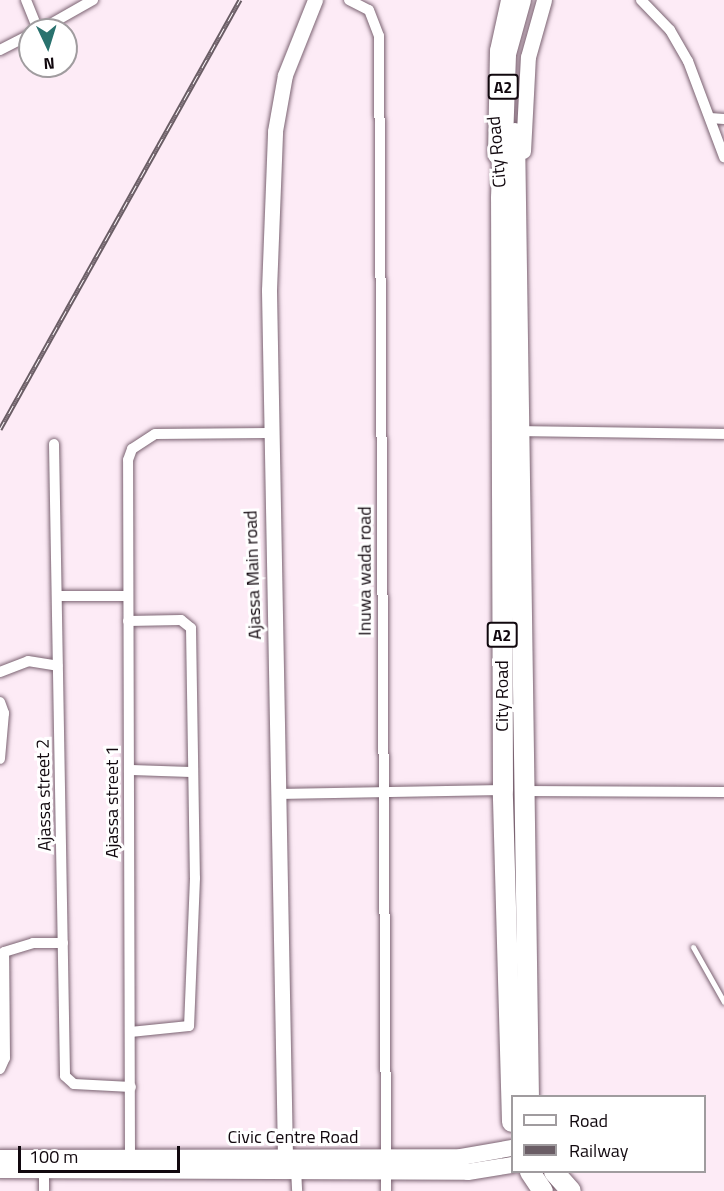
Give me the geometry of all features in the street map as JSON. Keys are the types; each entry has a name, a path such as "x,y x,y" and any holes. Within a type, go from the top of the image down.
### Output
{"highway":[{"name":"A2","path":"517,28 521,0"},
{"name":"A2","path":"517,28 533,0"},
{"name":"City Road","path":"517,28 504,72 519,431 512,790 529,1095"},
{"name":"City Road","path":"510,194 513,1095"},
{"path":"531,1173 543,1191"},
{"path":"555,1173 572,1191"}],"main road":[{"name":"Civic Centre Road","path":"0,1170 296,1169 386,1165 472,1157 511,1148"},
{"name":"Civic Centre Road","path":"0,1158 285,1156 468,1172 511,1165"}],"street":[{"path":"26,0 34,18"},
{"path":"61,18 93,0"},
{"name":"Ajassa Main road","path":"285,1156 268,433 275,131 285,75 315,0"},
{"name":"Inuwa wada road","path":"349,0 369,10 379,36 386,1191"},
{"name":"City Road","path":"508,0 493,115 510,194"},
{"name":"City Road","path":"510,194 528,57 544,0"},
{"path":"641,0 676,40 710,118 724,157"},
{"path":"0,50 18,41"},
{"path":"710,118 724,119"},
{"path":"519,431 724,434"},
{"name":"Ajassa street 1","path":"130,1156 128,596 132,449 155,434 268,433"},
{"name":"Ajassa street 2","path":"54,444 67,1082 131,1087"},
{"path":"57,596 128,596"},
{"path":"128,621 190,624 194,969 189,1026 130,1032"},
{"path":"0,672 28,661 58,666"},
{"path":"0,702 4,713 0,759"},
{"path":"129,770 193,772"},
{"path":"278,794 512,790 724,792"},
{"path":"0,1069 5,1058 1,951 10,948 63,943"},
{"path":"44,1169 44,1191"},
{"path":"296,1169 297,1191"}],"lane":[{"path":"693,947 724,1002"}],"railway":[{"path":"0,429 240,0"}]}
